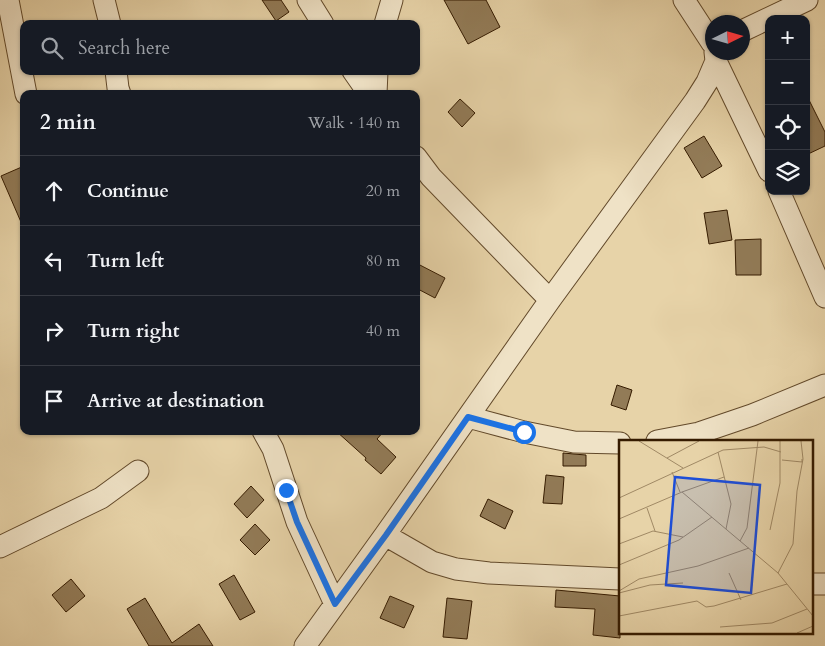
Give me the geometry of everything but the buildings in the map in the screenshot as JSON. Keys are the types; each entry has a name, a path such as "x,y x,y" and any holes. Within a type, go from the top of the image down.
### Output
{"street":[{"path":"8,0 20,63"},
{"path":"104,0 109,20"},
{"path":"308,0 320,20"},
{"path":"386,20 392,0"},
{"path":"684,0 705,36"},
{"path":"750,28 808,0"},
{"path":"305,646 386,535 550,300 695,101 707,82 712,60"},
{"path":"718,60 765,161"},
{"path":"22,75 25,90"},
{"path":"116,75 119,90"},
{"path":"356,75 366,90"},
{"path":"376,90 377,75"},
{"path":"420,162 431,177 550,300"},
{"path":"781,195 825,296"},
{"path":"663,440 699,432 752,415 825,385"},
{"path":"468,417 524,432 574,442 619,443"},
{"path":"265,435 273,448 297,522 335,604"},
{"path":"0,547 101,498 138,471"},
{"path":"386,535 432,562 456,569 489,573 619,579"},
{"path":"812,584 825,584"}],"route":[{"path":"286,490 297,522 335,604 386,535 468,417 524,432"}]}
